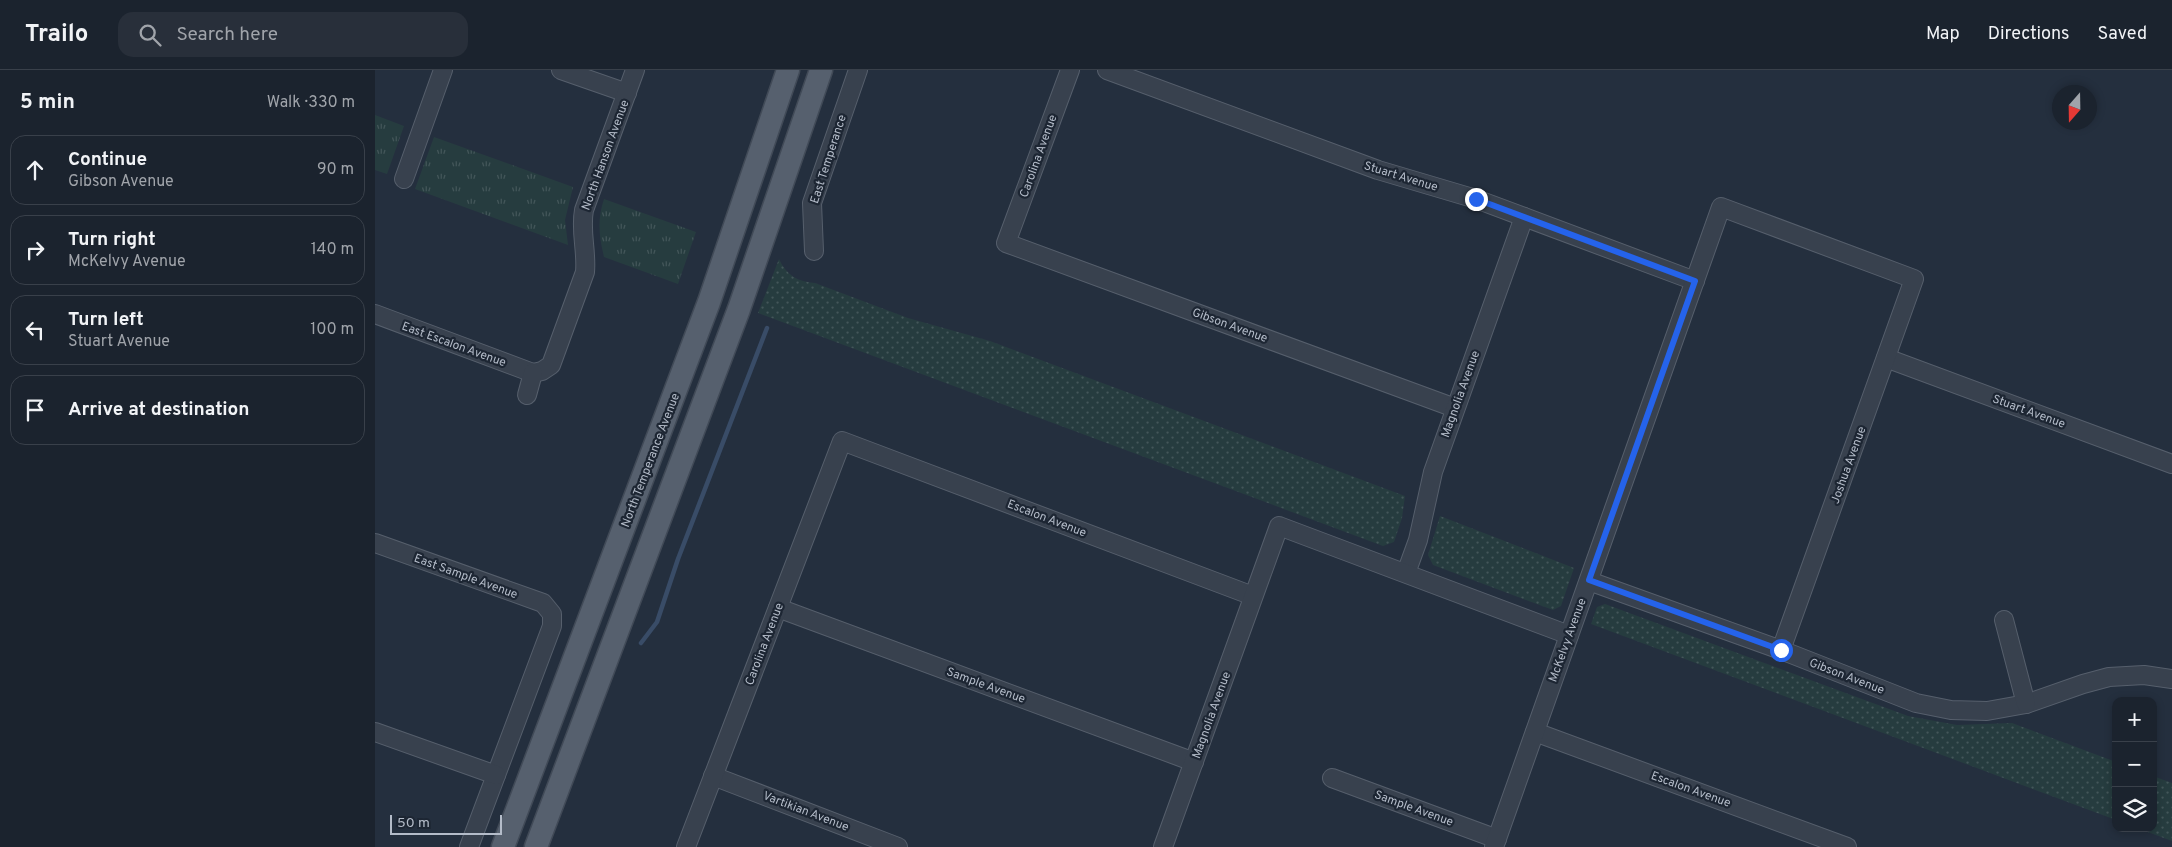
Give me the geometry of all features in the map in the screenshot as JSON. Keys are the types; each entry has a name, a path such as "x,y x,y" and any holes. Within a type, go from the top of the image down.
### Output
{"main road":[{"name":"North Temperance Avenue","path":"503,847 709,302 789,70"},
{"path":"536,847 739,309 821,70"}],"street":[{"path":"404,179 443,70"},
{"path":"561,70 627,93"},
{"name":"North Hanson Avenue","path":"533,373 543,371 551,365 585,272 586,260 582,222 584,210 635,70"},
{"name":"East Temperance","path":"813,250 813,203 857,70"},
{"name":"Carolina Avenue","path":"1006,243 1070,70"},
{"name":"Stuart Avenue","path":"1107,70 1362,165 1476,199 1695,281"},
{"name":"Joshua Avenue","path":"1721,207 1913,279 1781,650"},
{"name":"McKelvy Avenue","path":"1495,843 1721,207"},
{"name":"Magnolia Avenue","path":"1163,847 1279,526 1406,573 1423,521 1433,472 1524,217"},
{"name":"Gibson Avenue","path":"1006,243 1455,408"},
{"name":"East Escalon Avenue","path":"375,314 533,373"},
{"name":"Stuart Avenue","path":"1886,358 2172,464"},
{"path":"527,395 533,373"},
{"name":"Carolina Avenue","path":"686,847 841,441"},
{"name":"Escalon Avenue","path":"841,441 1253,596"},
{"name":"East Sample Avenue","path":"375,544 543,603 553,614 552,626 496,775"},
{"path":"1406,573 1569,635"},
{"name":"Gibson Avenue","path":"1589,580 1781,650 1916,703 1951,710 1987,711 2026,704 2109,677 2144,675 2172,679"},
{"name":"Sample Avenue","path":"778,608 1194,762"},
{"path":"2004,620 2026,704"},
{"path":"375,732 496,775 469,847"},
{"name":"Escalon Avenue","path":"1535,732 1847,847"},
{"name":"Vartikian Avenue","path":"713,776 898,847"},
{"name":"Sample Avenue","path":"1332,778 1495,843"}],"green space":[{"path":"375,115 404,126 387,174 375,170"},
{"path":"434,137 573,187 565,220 568,245 415,189"},
{"path":"604,199 696,232 678,284 604,257 599,228"},
{"path":"779,259 793,277 803,281 815,283 908,318 990,341 1405,496 1402,518 1394,542 1383,546 758,313"},
{"path":"1440,516 1574,568 1561,606 1553,610 1433,565 1428,555"},
{"path":"1605,604 1908,716 1957,725 2012,723 2112,760 2112,819 1591,624 1597,607"},
{"path":"2157,777 2172,783 2172,841 2148,832 2157,832"}],"waterway":[{"path":"641,643 657,622 678,559 767,328"}],"route":[{"path":"1476,199 1695,281 1589,580 1781,650"}]}
